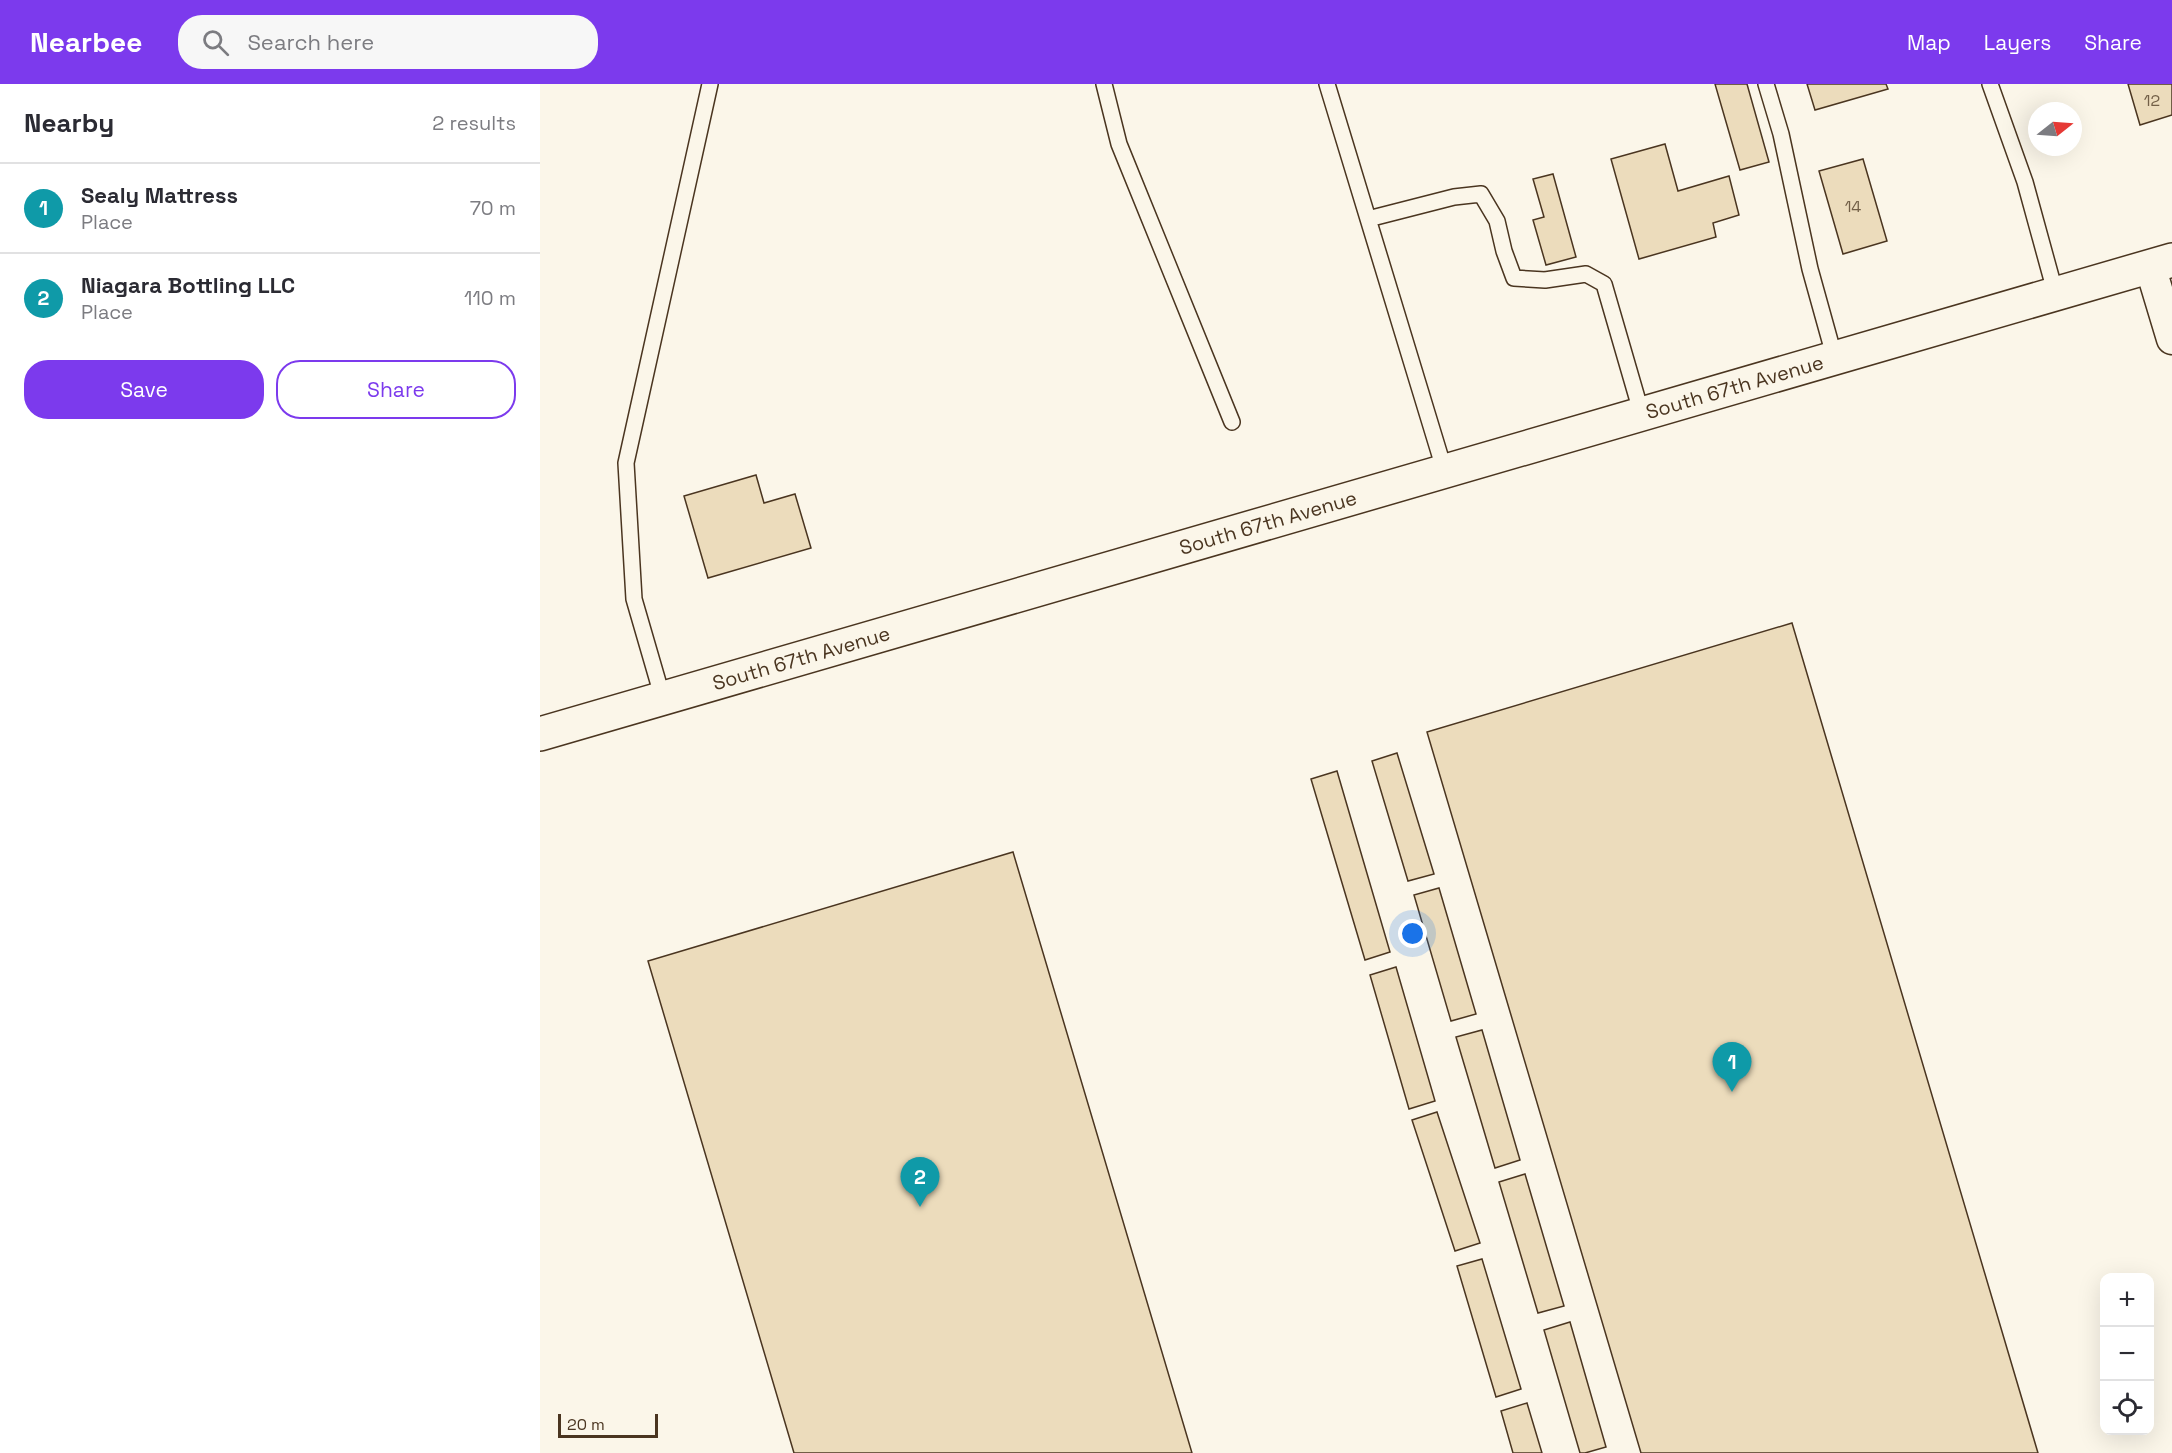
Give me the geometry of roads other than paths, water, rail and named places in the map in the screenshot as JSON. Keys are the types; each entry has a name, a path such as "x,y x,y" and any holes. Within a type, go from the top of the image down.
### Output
{"main road":[{"name":"South 67th Avenue","path":"540,734 2161,263"}],"street":[{"path":"2161,263 2172,339"}],"lane":[{"path":"663,699 634,599 626,463 710,84"},
{"path":"1104,84 1119,144 1232,422"},
{"path":"1327,84 1445,472"},
{"path":"1766,84 1781,134 1810,269 1835,359"},
{"path":"1990,84 2025,182 2056,295"},
{"path":"1368,219 1454,197 1481,194 1497,221 1504,251 1514,278 1545,280 1586,274 1604,284 1642,415"}],"place":[{"name":"Sealy Mattress","path":"1732,1092"},
{"name":"Niagara Bottling LLC","path":"920,1207"}]}
